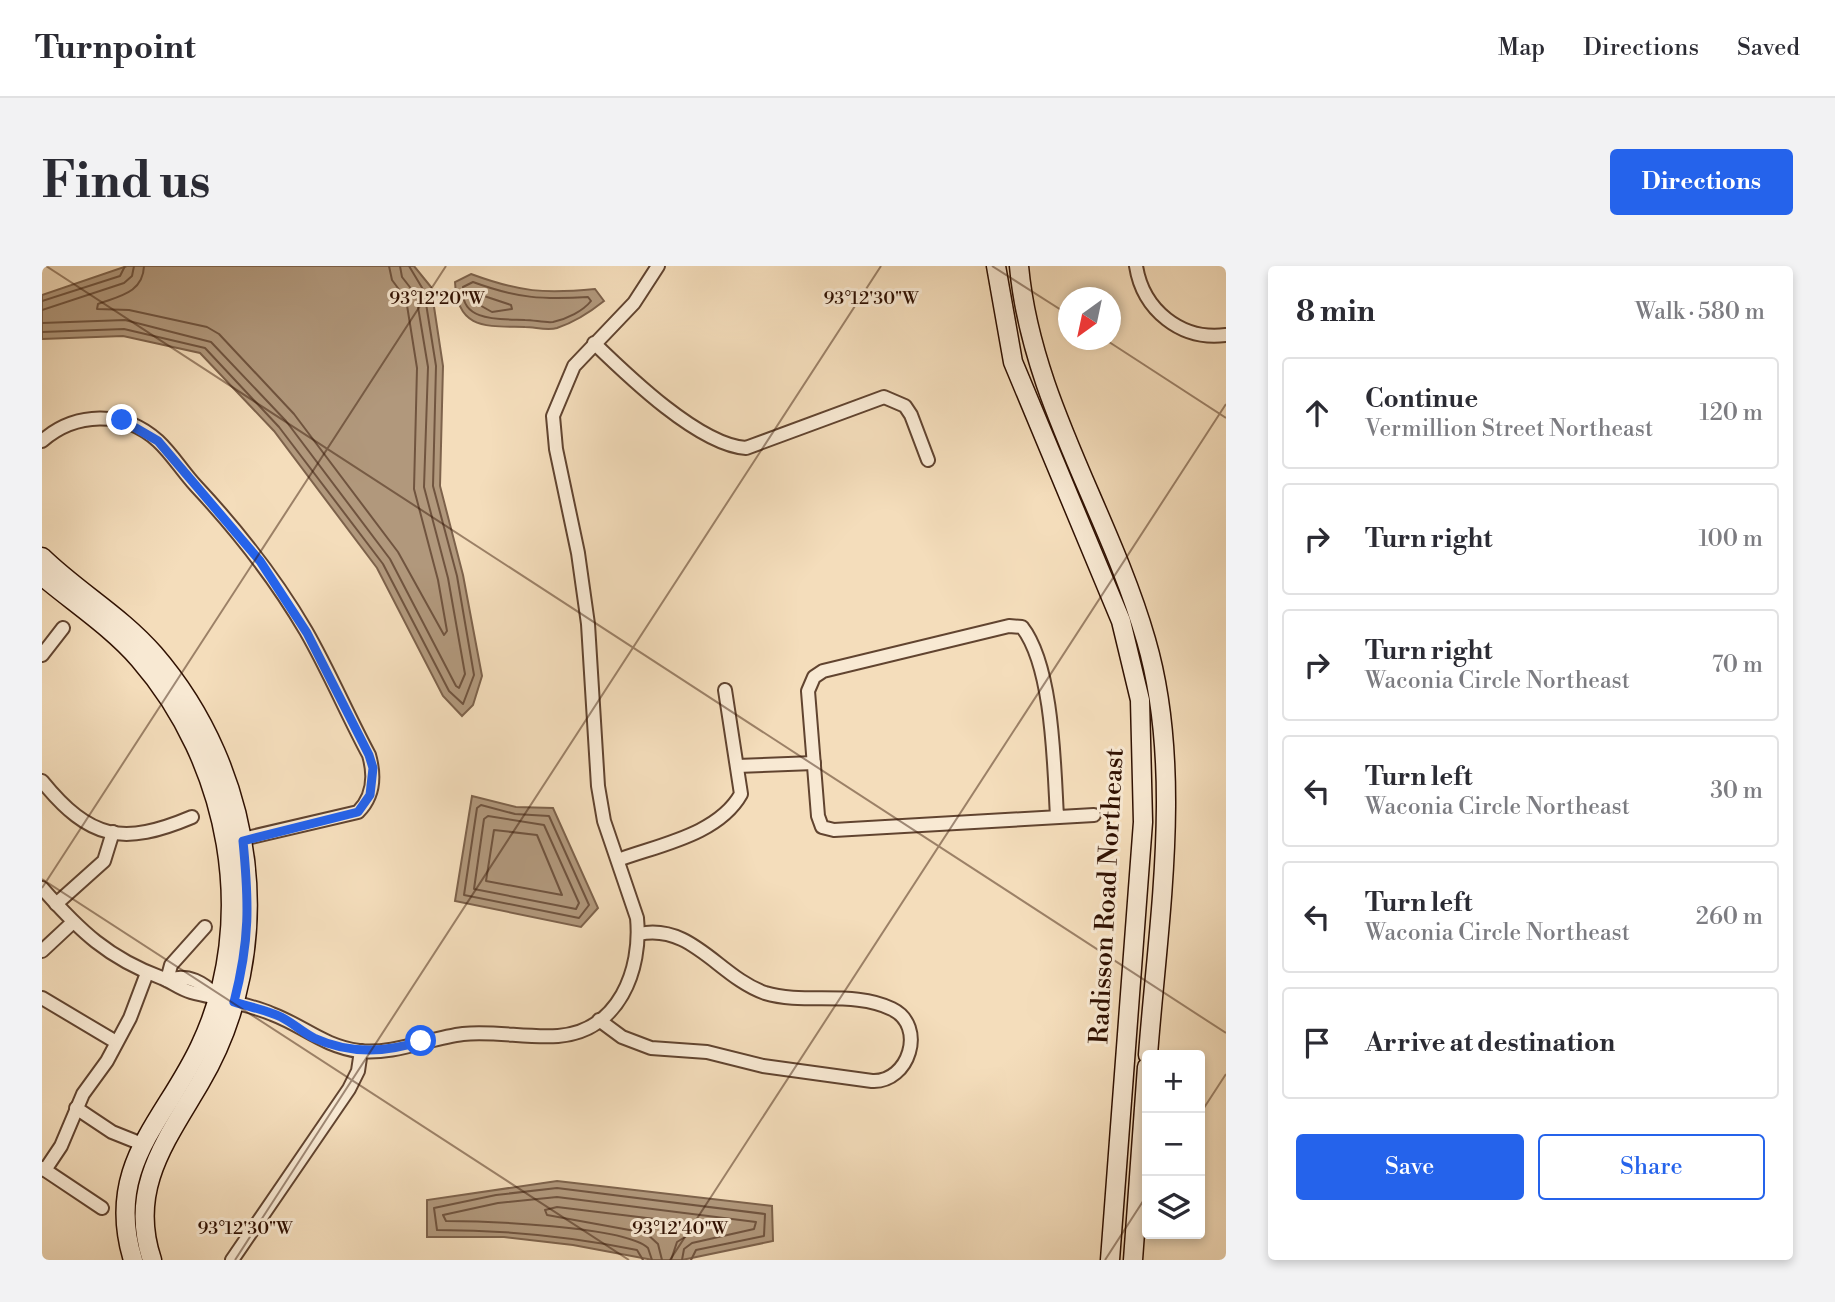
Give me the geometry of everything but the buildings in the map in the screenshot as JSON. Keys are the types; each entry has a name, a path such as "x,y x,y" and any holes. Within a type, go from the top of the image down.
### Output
{"main road":[{"name":"Radisson Road Northeast","path":"996,266 1013,362 1121,621 1140,700 1142,835 1110,1260"},
{"name":"Radisson Road Northeast","path":"1019,266 1029,326 1048,392 1134,600 1156,678 1162,718 1167,801 1148,1050"},
{"path":"42,557 137,635 179,685 201,720 225,768 235,841"},
{"path":"42,576 121,641 168,697 201,761 235,841 249,890 247,935 207,1070 165,1137 153,1165 145,1200 145,1227 152,1260"},
{"path":"133,1260 126,1212 131,1169 142,1144 227,1000"},
{"name":"Radisson Road Northeast","path":"1133,1260 1144,1113"}],"street":[{"path":"42,888 72,923 108,953 147,973 167,980 178,976 203,982 227,1000 279,1016 328,1043 361,1051 486,1032 560,1036 599,1020 622,996 632,978 639,934 637,918 604,821 598,786 588,624 578,553 556,449 554,416 566,379 594,343 634,303 658,266"},
{"path":"1136,266 1148,301 1173,324 1203,336 1226,335"},
{"path":"594,343 653,396 713,440 732,447 746,448 884,397 905,407 911,415 928,460"},
{"path":"42,441 68,423 96,418 122,420 158,441 260,561 307,633 331,679 373,768 370,795 365,805 348,817 235,841"},
{"path":"1057,817 1048,708 1033,641 1022,627 996,629 823,671 814,677 808,691 818,816 822,827 834,830 1094,815"},
{"path":"42,655 63,628"},
{"path":"618,860 706,826 734,806 741,794 725,690"},
{"path":"737,766 814,763"},
{"path":"42,781 72,815 95,829 149,834 192,817"},
{"path":"56,904 104,861 113,832"},
{"path":"42,951 72,923"},
{"path":"167,980 171,965 205,927"},
{"path":"599,1020 622,1037 651,1048 707,1052 755,1064 873,1081 881,1081 900,1069 911,1051 911,1032 900,1014 892,1009 861,1002 767,993 736,977 695,945 677,936 667,933 639,934"},
{"path":"102,1208 44,1169 61,1146 76,1108 130,1018 147,973"},
{"path":"42,998 116,1042"},
{"path":"232,1260 349,1089 358,1070 361,1051"},
{"path":"76,1108 112,1132 142,1144"}],"water":[{"path":"127,266 414,266 431,287 443,366 440,486 463,575 482,676 473,705 462,716 443,696 377,568 274,431 200,353 123,336 42,339 42,295"},
{"path":"471,274 504,285 532,290 595,289 604,301 576,320 553,329 477,323 468,318 462,310 455,282"},
{"path":"472,796 516,807 553,808 598,908 581,927 455,901"},
{"path":"557,1181 772,1206 773,1241 682,1260 653,1260 573,1245 504,1237 427,1237 427,1200"}],"route":[{"path":"122,420 158,441 240,534 260,561 307,633 369,755 373,768 370,795 358,812 348,817 243,841 249,890 246,946 234,1002 279,1016 312,1037 340,1047 361,1051 378,1050 421,1041"}]}
